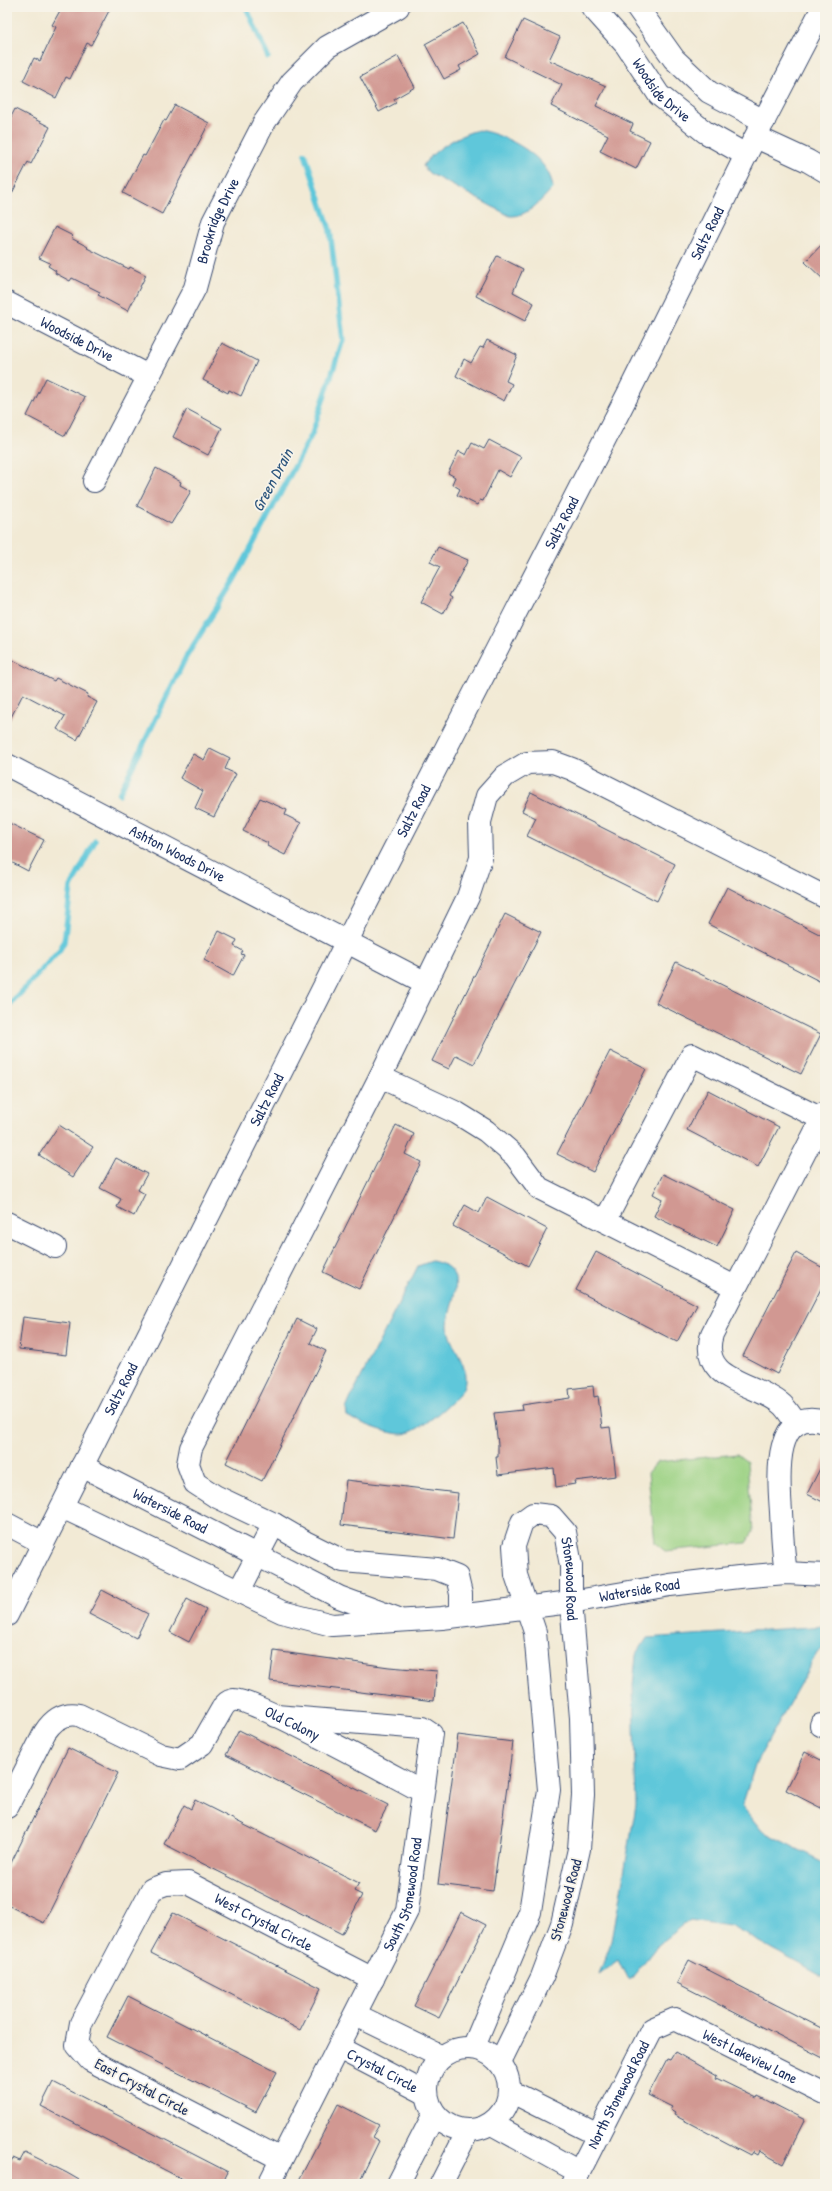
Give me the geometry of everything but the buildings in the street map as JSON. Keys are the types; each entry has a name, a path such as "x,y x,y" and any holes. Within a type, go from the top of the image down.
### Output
{"street":[{"name":"Brookridge Drive","path":"94,481 195,288 213,222 264,123 292,82 327,47 398,7"},
{"name":"Woodside Drive","path":"592,7 626,45 659,95 705,132 755,138"},
{"name":"Woodside Drive","path":"637,7 674,60 709,92 755,138"},
{"name":"Saltz Road","path":"7,1615 347,941 629,392 755,138 823,7"},
{"path":"755,138 808,161 825,171"},
{"name":"Woodside Drive","path":"7,303 148,376"},
{"path":"461,1615 461,1594 457,1578 437,1569 343,1561 305,1542 274,1524 215,1496 195,1483 188,1464 191,1448 380,1077 468,897 480,858 480,822 487,796 505,776 527,763 553,762 572,769 825,897"},
{"name":"Ashton Woods Drive","path":"7,765 426,983"},
{"path":"605,1221 692,1055 823,1116 735,1287 712,1334 709,1347 712,1359 720,1371 728,1377 779,1402 797,1424"},
{"path":"380,1077 462,1116 486,1131 515,1156 539,1188 735,1287"},
{"path":"7,1223 55,1247"},
{"path":"786,1573 779,1462 786,1438 797,1424 810,1419 825,1422"},
{"name":"Waterside Road","path":"82,1466 339,1597 407,1622"},
{"name":"Waterside Road","path":"62,1507 282,1612 332,1625 407,1622 526,1606 571,1602 670,1585 786,1573 825,1575"},
{"name":"Stonewood Road","path":"473,2048 530,1912 549,1790 535,1632 516,1576 514,1546 522,1522 533,1514 551,1516 565,1532 571,1566 571,1602 581,1718 583,1795 579,1849 562,1924 542,1976 500,2062"},
{"path":"7,1524 43,1542"},
{"path":"239,1591 274,1524"},
{"name":"Old Colony","path":"7,1807 45,1732 50,1724 59,1717 66,1714 79,1715 161,1755 180,1759 202,1744 225,1704 233,1700 243,1702 276,1716 422,1792"},
{"name":"South Stonewood Road","path":"269,2184 356,2015 407,1911 430,1734 422,1728 276,1716"},
{"name":"West Crystal Circle","path":"152,1889 166,1884 188,1883 373,1979"},
{"name":"East Crystal Circle","path":"152,1889 81,2023 77,2045 90,2060 281,2159"},
{"path":"356,2015 442,2057"},
{"name":"West Lakeview Lane","path":"675,2019 825,2094"},
{"name":"North Stonewood Road","path":"576,2178 652,2029 675,2019"},
{"name":"Crystal Circle","path":"339,2048 426,2094"},
{"path":"473,2048 488,2052 500,2062 508,2076 510,2091 505,2110 492,2124 468,2132 455,2130 444,2124 434,2114 426,2094 429,2073 442,2057 457,2049 473,2048"},
{"path":"510,2091 598,2135"},
{"path":"398,2184 434,2114"},
{"path":"492,2124 576,2178"},
{"path":"441,2184 468,2132"}],"green space":[{"path":"737,1454 747,1462 753,1532 746,1543 665,1551 655,1543 648,1473 657,1462"}],"water":[{"path":"479,130 502,137 525,149 544,166 550,177 553,188 534,207 523,214 510,216 429,173 423,166 427,160 440,148 456,138"},
{"path":"432,1261 444,1265 452,1271 455,1278 454,1296 448,1326 451,1339 465,1371 465,1382 463,1389 452,1402 435,1416 409,1433 396,1434 366,1425 347,1416 346,1409 418,1266"},
{"path":"825,1626 825,1647 817,1653 755,1765 742,1806 762,1831 825,1863 825,1978 730,1926 690,1920 657,1946 630,1980 625,1975 618,1960 599,1974 612,1940 636,1806 633,1685 636,1655 647,1638"}],"waterway":[{"name":"Green Drain","path":"246,7 268,57"},
{"name":"Green Drain","path":"119,794 186,657 234,580 312,434 343,340 330,230 305,154"},
{"name":"Green Drain","path":"7,1008 59,951 64,942 71,887 95,841"}]}
